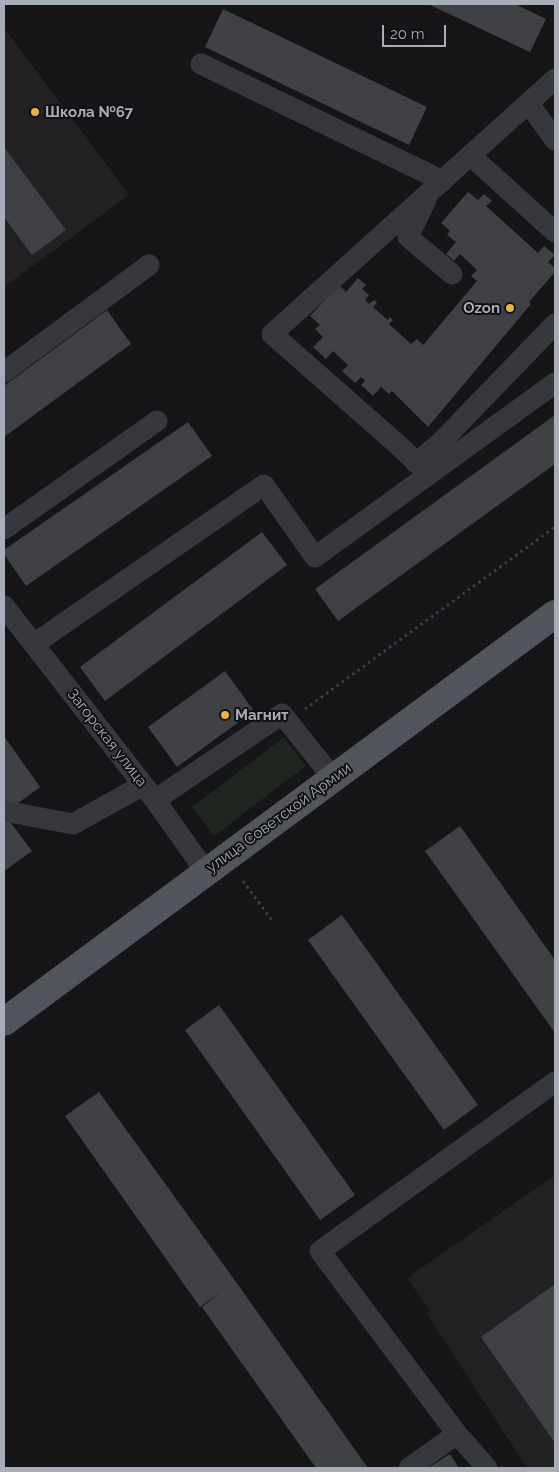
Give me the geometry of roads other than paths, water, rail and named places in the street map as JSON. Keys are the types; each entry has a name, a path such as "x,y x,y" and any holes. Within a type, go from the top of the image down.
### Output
{"main road":[{"name":"улица Советской Армии","path":"4,1022 555,614"}],"street":[{"path":"201,64 437,186"},
{"path":"423,469 272,334 555,79"},
{"path":"529,104 555,140"},
{"path":"470,156 555,232"},
{"path":"437,186 408,238 452,274"},
{"path":"4,372 148,265"},
{"path":"423,469 440,444 555,324"},
{"path":"34,644 264,485 316,557 423,469 555,383"},
{"path":"4,528 156,421"},
{"name":"Загорская улица","path":"4,606 149,792 206,872"},
{"path":"4,811 73,824 149,792 282,714 333,778"},
{"path":"487,1468 457,1434 320,1251 555,1082"},
{"path":"409,1468 457,1434"}],"place":[{"name":"Школа №67","path":"35,112"},
{"name":"Ozon","path":"510,308"},
{"name":"Магнит","path":"225,715"}]}
